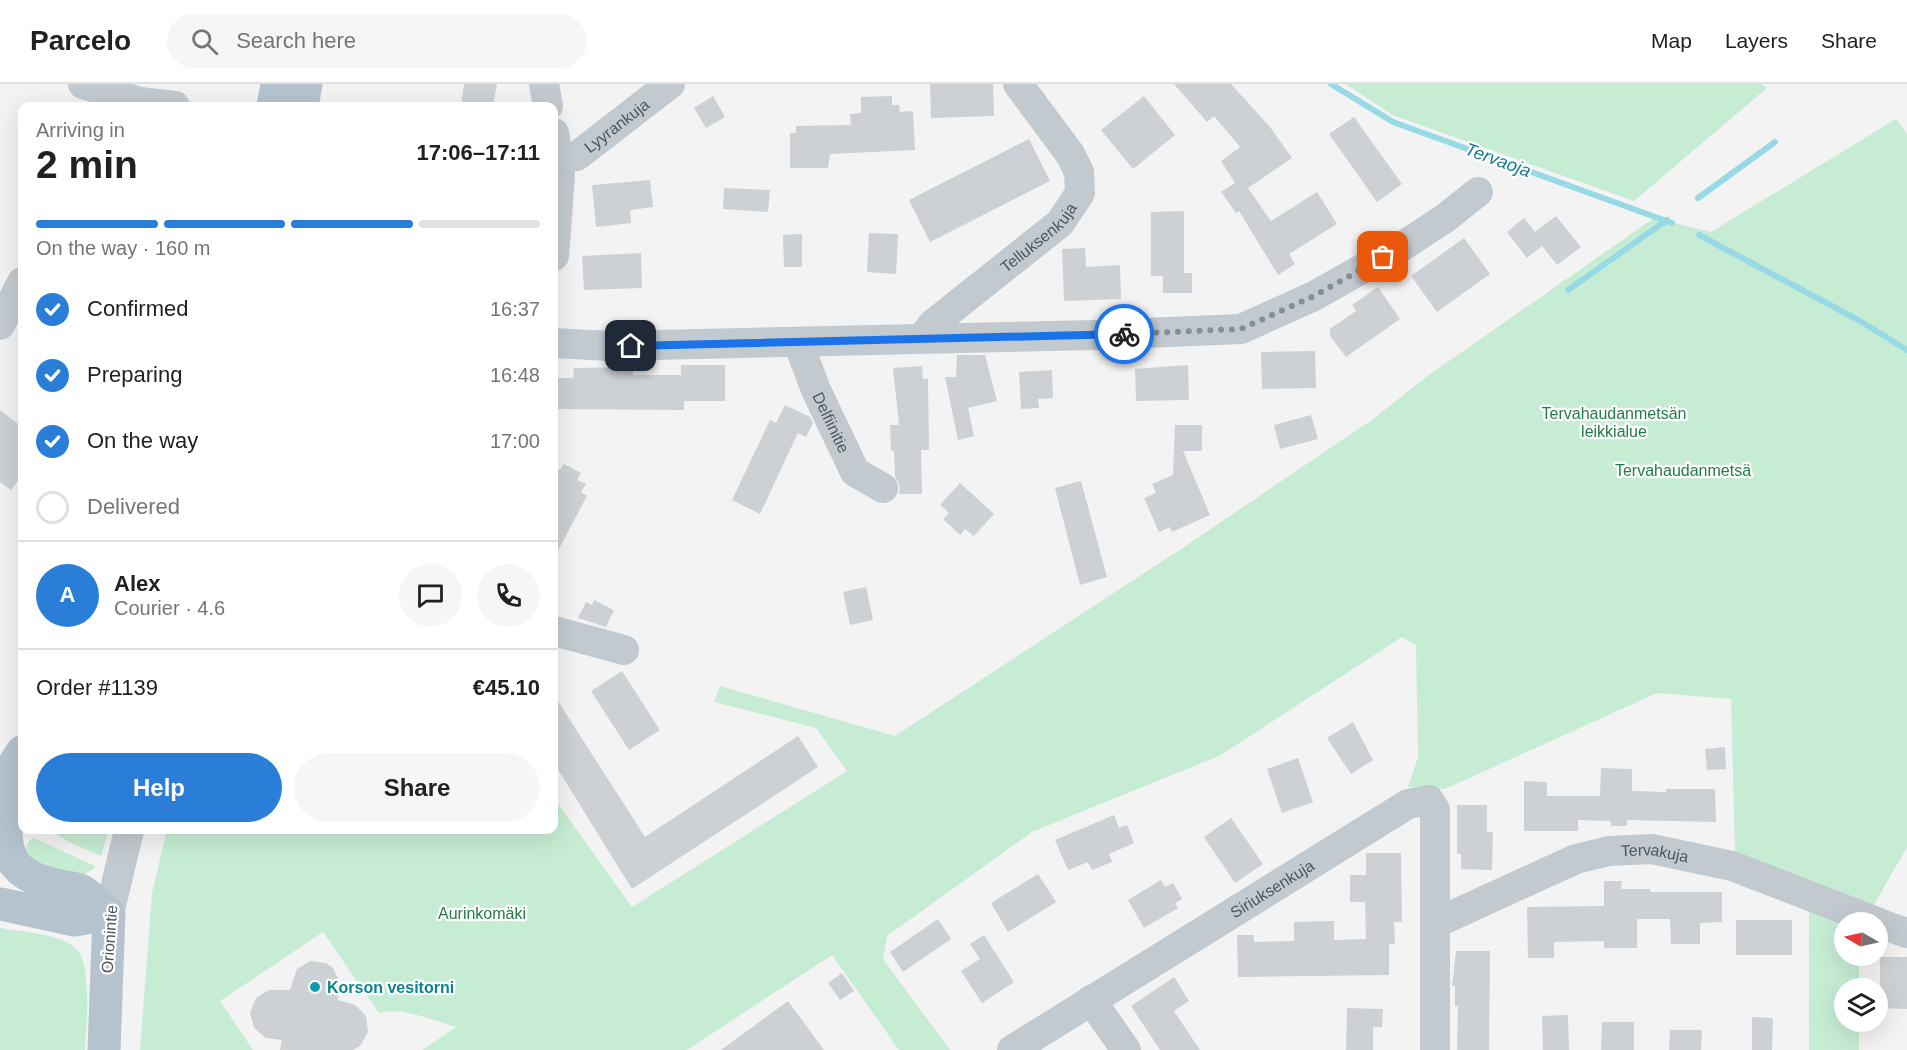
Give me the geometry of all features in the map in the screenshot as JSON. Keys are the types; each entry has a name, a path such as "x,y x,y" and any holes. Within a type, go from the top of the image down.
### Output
{"main road":[{"path":"18,763 2,806 4,836 10,858 22,873 46,883 82,891 109,914"},
{"path":"2,806 18,788"},
{"path":"0,904 75,920 109,914"},
{"name":"Orionintie","path":"104,1050 109,914"}],"street":[{"path":"83,84 140,102"},
{"path":"544,84 547,102"},
{"name":"Lyyrankuja","path":"558,147 577,156 670,84"},
{"name":"Telluksenkuja","path":"923,337 933,324 1060,223 1080,193 1079,172 1071,154 1018,84"},
{"path":"558,191 558,222"},
{"path":"558,343 610,346 923,337 1107,335 1241,329 1314,296 1401,247 1444,219 1478,192"},
{"path":"0,325 18,290"},
{"name":"Delfiinitie","path":"798,342 816,390 855,472 883,489"},
{"path":"558,632 624,650"},
{"name":"Siriuksenkuja","path":"1012,1050 1408,804 1429,800 1435,810 1436,923"},
{"name":"Orionintie","path":"109,914 128,834"},
{"name":"Tervakuja","path":"1436,923 1576,859 1609,851 1652,849 1732,866 1849,912"},
{"path":"1435,1050 1436,923"},
{"name":"Tervakuja","path":"1888,927 1907,933"},
{"path":"1091,1000 1125,1050"}],"green space":[{"path":"1346,84 1762,84 1767,88 1634,201 1392,115"},
{"name":"Tervahaudanmetsä","path":"1896,119 1907,134 1907,847 1871,910 1735,853 1731,699 1657,693 1445,789 1408,787 1418,757 1416,645 1402,637 1221,755 1032,832 887,936 883,959 950,1050 899,1050 832,955 687,1050 422,1050 456,1027 397,1011 379,1013 323,932 220,1001 253,1050 140,1050 152,893 166,834 558,834 558,804 632,907 847,771 816,728 714,702 720,686 895,736 1184,547 1373,419 1426,377 1654,218 1711,232"},
{"path":"56,834 108,834 101,856"},
{"path":"34,838 95,868 78,878 21,856 30,840"},
{"path":"1809,909 1834,919 1834,966 1859,966 1859,978 1834,978 1834,1032 1859,1032 1859,1050 1809,1050"},
{"path":"0,928 57,938 73,946 80,954 84,965 87,995 85,1050 0,1050"}],"building":[{"path":"464,84 497,84 494,102 462,102"},
{"path":"930,84 993,84 994,116 931,118"},
{"path":"1174,84 1231,84 1270,127 1292,158 1248,188 1271,221 1317,192 1337,224 1289,254 1295,264 1278,275 1239,211 1236,213 1221,192 1235,183 1221,161 1240,147 1214,116 1207,122"},
{"path":"713,96 725,117 706,128 694,108"},
{"path":"892,96 892,105 899,105 900,112 913,111 915,150 830,154 828,168 790,168 790,133 796,133 796,126 851,125 850,114 861,113 861,97"},
{"path":"1144,96 1175,135 1133,169 1101,130"},
{"path":"1354,117 1402,184 1377,202 1329,134"},
{"path":"1029,139 1050,181 930,242 909,200"},
{"path":"650,180 653,207 630,210 631,223 596,227 592,185"},
{"path":"724,188 770,190 768,212 723,209"},
{"path":"1184,211 1184,273 1192,273 1192,293 1163,293 1163,276 1151,276 1151,212"},
{"path":"1556,216 1581,247 1557,265 1542,246 1527,258 1507,232 1524,218 1535,232"},
{"path":"869,233 898,234 896,274 867,272"},
{"path":"802,234 802,267 784,267 783,235"},
{"path":"1464,238 1490,274 1437,312 1411,276"},
{"path":"1085,248 1086,267 1120,265 1121,299 1064,301 1062,249"},
{"path":"641,253 642,288 584,290 582,256"},
{"path":"1378,287 1400,319 1346,357 1330,336 1330,329 1356,311 1352,305"},
{"path":"1315,351 1316,388 1262,389 1261,352"},
{"path":"957,355 985,355 997,401 968,408 974,436 958,440 945,377 956,377"},
{"path":"681,365 725,365 725,401 684,401 684,410 558,409 558,378 573,378 574,368 633,367 633,375 681,375"},
{"path":"1188,365 1189,400 1136,401 1135,369"},
{"path":"922,366 923,379 928,379 929,450 921,450 922,494 899,494 900,487 895,476 894,451 891,451 890,425 899,425 893,368"},
{"path":"1052,370 1053,398 1038,399 1039,408 1021,409 1019,372"},
{"path":"785,405 810,417 813,423 806,437 798,433 760,514 732,500 770,420 776,423"},
{"path":"0,410 18,424 18,480 11,490 0,482"},
{"path":"1311,415 1318,439 1280,449 1274,425"},
{"path":"1175,425 1202,425 1202,451 1183,451 1210,515 1172,532 1170,527 1159,532 1144,498 1156,493 1152,484 1173,475"},
{"path":"564,464 581,473 577,480 586,484 581,492 587,496 558,550 558,469 560,470"},
{"path":"1081,481 1107,577 1080,585 1055,488"},
{"path":"960,483 994,514 974,536 965,529 960,535 943,519 949,513 940,505"},
{"path":"866,587 873,620 850,625 843,592"},
{"path":"594,600 614,610 606,627 578,618 586,602 592,605"},
{"path":"622,671 660,730 629,750 591,691"},
{"path":"558,701 645,837 798,736 818,767 632,889 558,769"},
{"path":"1353,722 1373,760 1351,774 1327,738"},
{"path":"1725,747 1726,769 1707,770 1705,749"},
{"path":"1298,758 1313,802 1282,813 1267,769"},
{"path":"1601,768 1632,769 1632,791 1666,792 1666,789 1715,789 1716,822 1627,820 1627,826 1611,826 1611,821 1578,820 1578,831 1524,831 1524,781 1547,782 1547,796 1600,796"},
{"path":"1457,805 1487,805 1487,832 1493,832 1492,870 1461,869 1461,854 1457,854"},
{"path":"1114,815 1119,828 1127,825 1134,843 1109,854 1112,862 1092,870 1088,862 1068,870 1055,840"},
{"path":"1231,818 1263,864 1235,883 1204,837"},
{"path":"1366,853 1401,853 1402,922 1394,922 1395,944 1389,944 1389,975 1238,977 1237,935 1254,935 1254,942 1294,941 1294,922 1334,921 1334,940 1366,939 1365,902 1350,902 1350,875 1366,875"},
{"path":"1038,874 1056,902 1008,932 991,903"},
{"path":"1161,880 1165,887 1173,883 1182,899 1175,903 1178,908 1144,928 1128,900"},
{"path":"1604,881 1622,881 1621,889 1650,889 1650,892 1722,892 1722,922 1700,923 1700,944 1671,944 1670,919 1637,919 1637,948 1604,948 1604,941 1554,942 1554,958 1528,958 1527,907 1604,906"},
{"path":"938,919 951,939 903,972 890,952"},
{"path":"1736,920 1792,920 1792,955 1736,955"},
{"path":"984,935 1014,982 982,1003 961,971 980,959 970,944"},
{"path":"1456,951 1490,951 1489,1050 1457,1050 1458,1006 1455,1006 1455,986 1452,986"},
{"path":"1888,957 1907,957 1907,1009 1888,1008 1888,978 1880,978 1880,966 1888,966"},
{"path":"310,961 326,963 333,968 340,982 338,1000 355,1005 366,1016 368,1032 360,1046 353,1050 280,1050 282,1040 266,1038 254,1028 250,1013 256,998 269,990 290,990 297,969"},
{"path":"842,973 854,991 840,1000 828,983"},
{"path":"1174,977 1189,1001 1174,1011 1200,1050 1160,1050 1131,1006"},
{"path":"788,1001 824,1050 721,1050"},
{"path":"1347,1008 1383,1009 1382,1027 1373,1027 1373,1050 1346,1050"},
{"path":"1568,1015 1569,1050 1543,1050 1542,1016"},
{"path":"1752,1017 1773,1018 1772,1050 1752,1050"},
{"path":"1602,1022 1634,1022 1634,1050 1601,1050"},
{"path":"1670,1030 1702,1030 1701,1050 1669,1050"}],"waterway":[{"name":"Tervaoja","path":"1331,84 1393,122 1672,223"},
{"path":"1698,198 1775,142"},
{"path":"1568,290 1667,220"},
{"name":"Tervaoja","path":"1699,235 1860,321 1907,350"}],"way so far":[{"path":"1124,334 1241,329 1314,296 1383,257"}],"place":[{"name":"Korson vesitorni","path":"315,987"}],"route":[{"path":"631,346 923,337 1124,334"}],"park label":[{"name":"Tervahaudanmetsän leikkialue","path":"1614,422"},
{"name":"Aurinkomäki","path":"482,913"}]}
